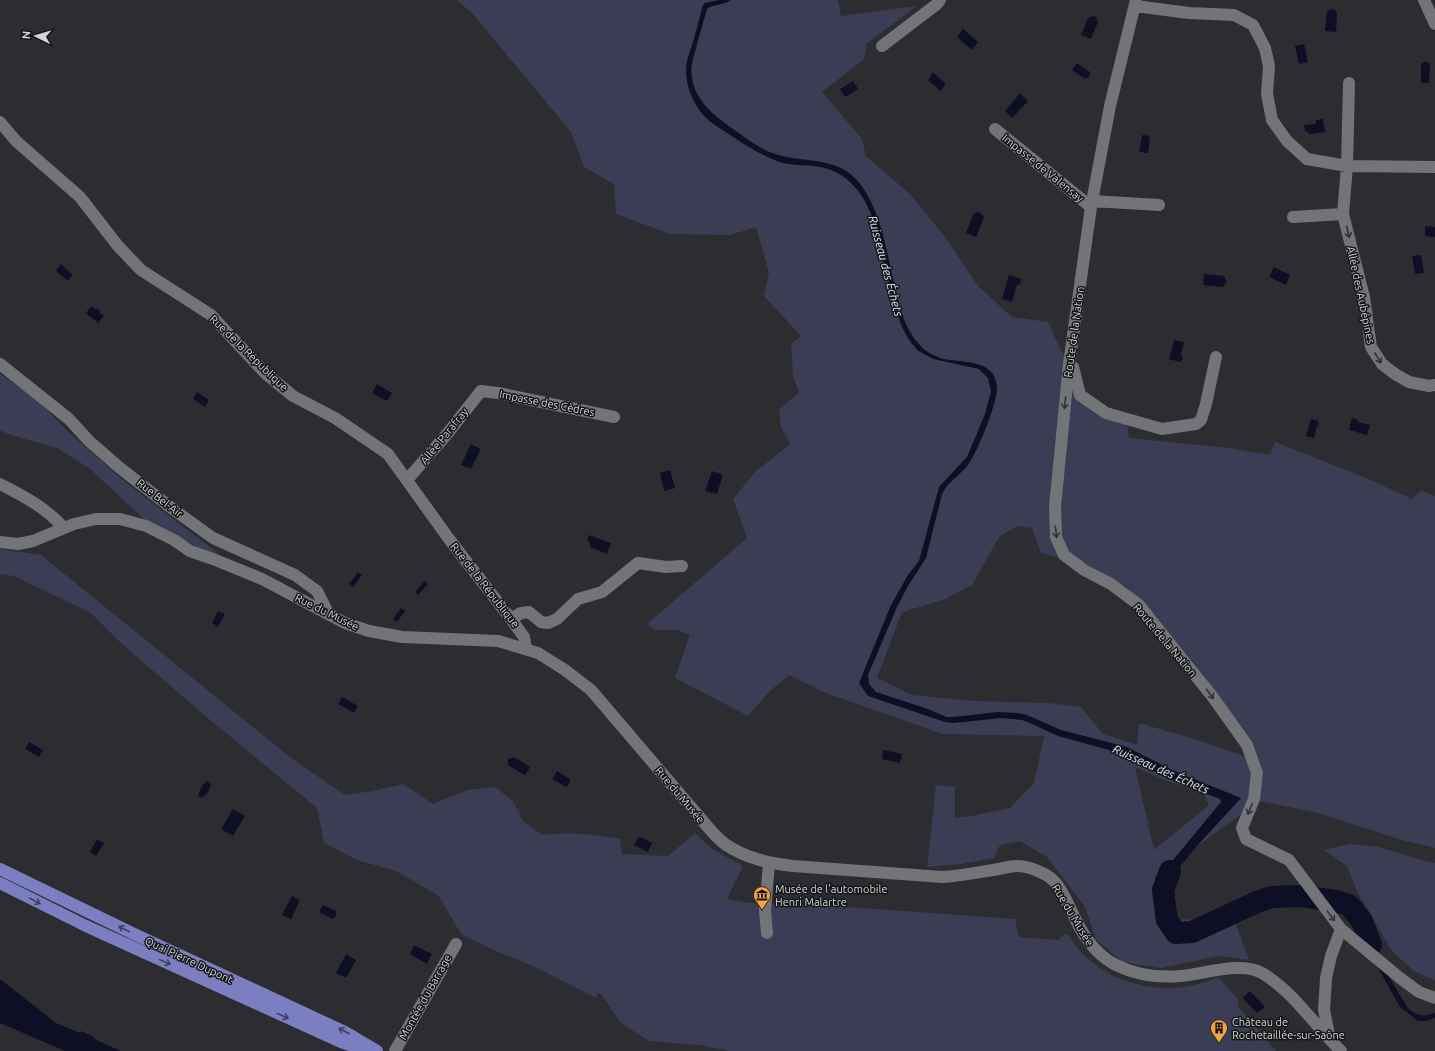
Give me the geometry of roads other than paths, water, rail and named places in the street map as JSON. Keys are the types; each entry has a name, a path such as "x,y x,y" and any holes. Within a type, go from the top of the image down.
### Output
{"main road":[{"name":"Quai Pierre Dupont","path":"0,869 134,934 345,1032 377,1051"},
{"name":"Quai Pierre Dupont","path":"0,883 86,926 341,1042 367,1051"}],"street":[{"path":"882,46 937,4 940,0"},
{"path":"1424,0 1435,24"},
{"path":"1135,3 1189,13 1234,14 1252,25 1265,48 1269,66 1267,94 1272,120 1287,141 1306,159 1347,166 1435,167"},
{"name":"Route de la Nation","path":"1135,3 1110,106 1092,204 1069,364 1055,507 1056,537 1064,555 1084,570 1111,584 1139,605 1212,696 1247,745 1257,773 1254,799 1242,828 1246,839 1289,860 1341,929 1370,954 1419,992 1435,998"},
{"name":"Allée des Aubépines","path":"1349,83 1344,214 1364,297 1371,348 1382,364 1395,374 1409,382 1429,386 1435,385"},
{"name":"Rue de la République","path":"0,122 16,141 80,197 118,246 141,270 211,315 265,373 293,396 335,418 388,454 449,540 524,637 526,649"},
{"name":"Impasse de Valensay","path":"995,129 1092,204"},
{"path":"1092,204 1159,205"},
{"path":"1293,217 1344,214"},
{"path":"1069,364 1073,367 1080,395 1106,413 1162,429 1196,424 1201,420 1216,357"},
{"name":"Rue Bel-Air","path":"0,364 69,418 89,441 120,468 213,538 295,576 317,591 328,614"},
{"name":"Allée Parafray","path":"407,480 447,434 481,391"},
{"name":"Impasse des Cèdres","path":"481,391 498,393 614,417"},
{"path":"0,484 26,497 53,517 64,528"},
{"name":"Rue du Musée","path":"0,542 18,544 33,541 74,524 96,519 120,519 146,526 174,540 190,551 214,559 262,579 345,623 369,631 402,637 498,641 526,649 538,654 565,670 591,690 652,760 692,809 723,843 744,856 769,863 793,866 942,877 959,876 1017,866 1041,872 1055,881 1065,898 1079,929 1094,950 1113,963 1133,972 1156,977 1181,976 1230,968 1244,968 1260,972 1289,993 1333,1046 1342,1051"},
{"path":"511,619 521,613 529,612 541,622 548,623 557,619 578,599 602,592 638,563 666,567 682,566"},
{"path":"767,932 765,910 769,863"},
{"path":"1333,1046 1324,1010 1326,978 1331,956 1341,929"},
{"name":"Montée du Barrage","path":"395,1051 456,944"}],"water":[{"path":"719,0 731,0 708,8 694,55 692,80 695,90 701,100 716,117 764,150 787,157 832,165 843,169 852,175 861,185 868,197 879,223 902,313 907,327 915,339 929,353 937,357 983,366 995,377 997,387 991,415 972,459 965,469 947,486 942,494 926,558 908,586 897,607 868,675 869,684 876,692 947,717 997,712 1027,715 1061,730 1127,747 1172,770 1241,798 1178,869 1168,886 1167,899 1157,899 1158,882 1164,871 1221,802 1220,799 1176,782 1109,750 1058,736 1022,720 1001,718 954,723 945,722 868,696 859,683 891,605 908,575 919,561 939,487 967,457 985,414 991,391 988,378 979,369 933,359 917,350 909,340 902,327 896,310 872,216 863,197 850,182 843,176 825,168 783,163 769,158 749,147 708,120 700,111 696,105 688,84 686,76 687,61 703,5 705,3"},
{"path":"1333,9 1337,12 1336,32 1325,31 1327,11"},
{"path":"1093,16 1096,17 1098,22 1091,39 1081,35 1088,18"},
{"path":"963,29 978,42 972,50 957,37"},
{"path":"1304,44 1308,62 1299,64 1295,46"},
{"path":"1428,62 1430,65 1429,83 1421,83 1421,64"},
{"path":"1077,63 1090,72 1089,77 1085,79 1072,70"},
{"path":"933,72 946,84 940,91 928,80"},
{"path":"853,81 858,89 845,97 840,89"},
{"path":"1020,93 1028,101 1012,118 1005,111"},
{"path":"1323,119 1325,132 1310,134 1305,131 1304,125 1315,124 1316,120"},
{"path":"1142,135 1150,136 1148,153 1139,152"},
{"path":"979,212 984,217 976,237 966,233 974,213"},
{"path":"1425,226 1435,227 1435,237 1425,236"},
{"path":"1421,255 1424,273 1415,274 1412,256"},
{"path":"61,264 73,275 68,281 56,271"},
{"path":"1274,267 1290,275 1286,285 1269,277"},
{"path":"1204,274 1224,276 1227,282 1223,287 1203,285"},
{"path":"1009,275 1021,279 1020,285 1017,284 1012,302 1002,299"},
{"path":"91,306 95,309 99,309 100,313 104,316 98,323 86,313"},
{"path":"1174,340 1184,342 1181,355 1183,359 1180,362 1169,359"},
{"path":"377,384 392,393 387,401 372,393"},
{"path":"197,392 209,400 205,407 193,399"},
{"path":"1352,418 1357,419 1358,422 1370,425 1367,435 1349,430"},
{"path":"1311,419 1318,421 1319,424 1317,426 1314,438 1306,436"},
{"path":"471,444 481,449 471,469 461,465"},
{"path":"670,470 675,488 664,491 660,473"},
{"path":"712,471 723,475 717,494 705,491"},
{"path":"589,535 611,543 607,554 590,547 590,543 587,540"},
{"path":"358,572 362,575 353,587 349,584"},
{"path":"424,581 428,584 418,595 415,592"},
{"path":"401,608 405,611 397,622 393,619"},
{"path":"218,611 225,614 218,627 212,623"},
{"path":"342,697 358,706 354,713 338,704"},
{"path":"29,742 43,750 39,757 25,749"},
{"path":"883,750 902,754 900,763 882,759"},
{"path":"514,757 530,767 525,775 508,765 508,759"},
{"path":"557,771 570,779 569,784 566,787 552,779"},
{"path":"207,781 211,784 211,786 202,798 198,796 198,794 202,786"},
{"path":"233,809 245,816 233,836 221,829"},
{"path":"641,837 652,843 648,852 634,845 638,838"},
{"path":"97,839 104,843 96,856 90,852"},
{"path":"1306,892 1312,901 1287,899 1260,904 1245,904 1264,896"},
{"path":"1325,894 1345,899 1357,909 1338,907 1332,903"},
{"path":"292,896 300,900 291,919 282,915"},
{"path":"323,905 336,911 336,915 332,919 319,912"},
{"path":"1158,908 1169,909 1177,922 1182,926 1188,927 1201,926 1229,912 1241,913 1203,932 1180,938 1171,937 1163,930"},
{"path":"1357,918 1363,919 1370,933 1376,955 1407,1007 1420,1015 1431,1015 1435,1013 1435,1018 1426,1021 1418,1021 1400,1007 1374,961 1362,927"},
{"path":"414,945 432,954 427,964 410,954"},
{"path":"346,954 356,960 346,978 336,973"},
{"path":"0,979 56,1023 80,1033 81,1031 94,1037 94,1039 121,1051 65,1051 0,1023"},
{"path":"1250,991 1265,1007 1257,1013 1243,998"}],"waterway":[{"name":"Ruisseau des Échets","path":"1170,871 1163,890 1167,920 1176,933 1192,932 1257,902 1272,897 1300,896 1336,901 1349,905 1362,921 1371,945"}],"place":[{"name":"Musée de l'automobile Henri Malartre","path":"762,910"},
{"name":"Château de Rochetaillée-sur-Saône","path":"1219,1043"}]}
